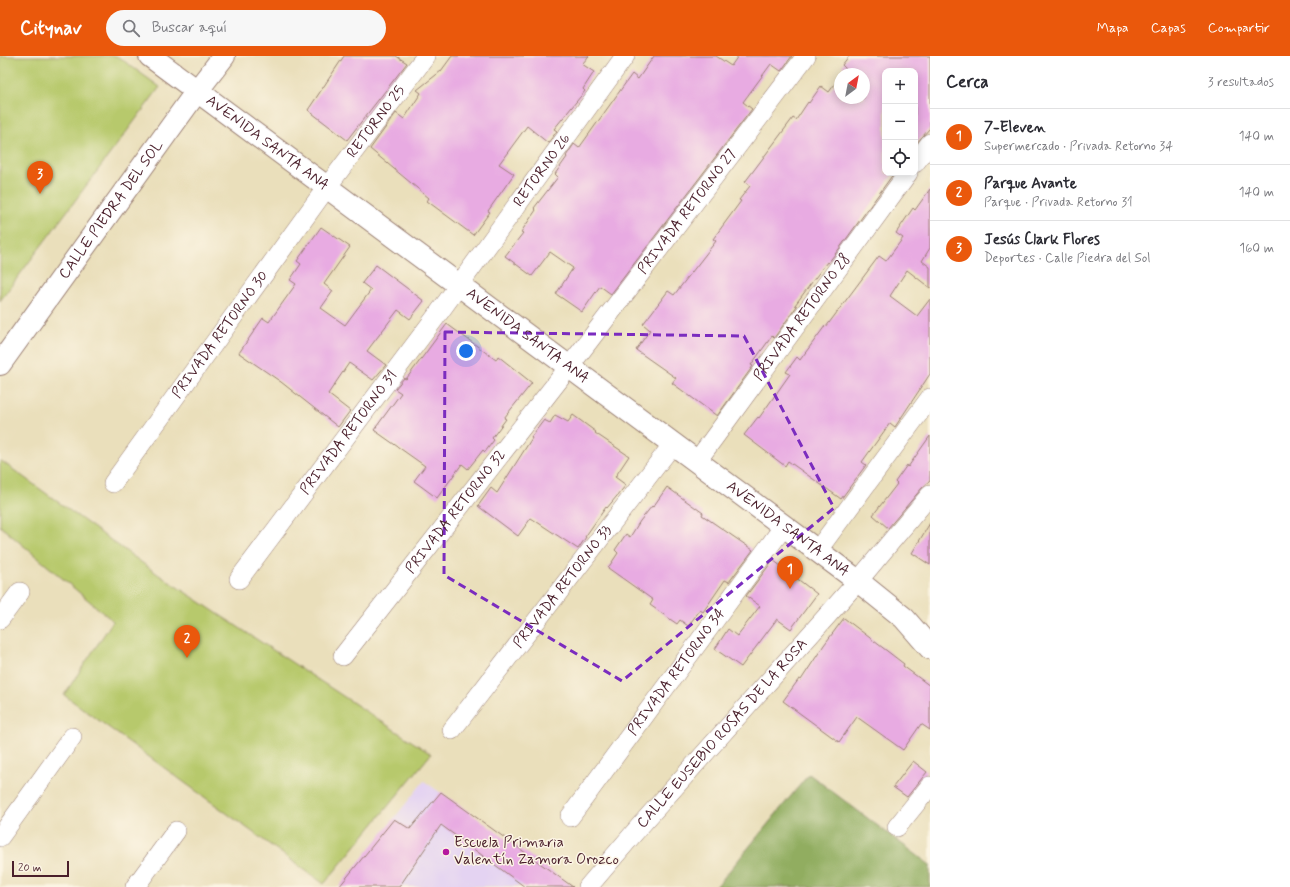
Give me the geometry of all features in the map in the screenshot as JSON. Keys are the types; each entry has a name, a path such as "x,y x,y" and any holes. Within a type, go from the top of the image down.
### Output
{"main road":[{"name":"AVENIDA SANTA ANA","path":"150,56 858,581 904,618 930,648"},
{"name":"CALLE PIEDRA DEL SOL","path":"0,364 197,91 224,56"},
{"name":"AVENIDA SANTA ANA","path":"904,618 930,631"}],"street":[{"name":"RETORNO 25","path":"327,187 426,56"},
{"name":"RETORNO 26","path":"459,285 625,56"},
{"name":"PRIVADA RETORNO 27","path":"570,367 806,56"},
{"path":"918,159 930,143"},
{"name":"PRIVADA RETORNO 28","path":"696,461 906,176"},
{"name":"PRIVADA RETORNO 30","path":"113,483 327,187"},
{"name":"PRIVADA RETORNO 31","path":"239,579 459,285"},
{"name":"PRIVADA RETORNO 32","path":"343,656 570,367"},
{"path":"817,550 930,398"},
{"name":"PRIVADA RETORNO 33","path":"452,730 673,444"},
{"name":"CALLE EUSEBIO ROSAS DE LA ROSA","path":"588,887 640,826 858,581 930,495"},
{"name":"PRIVADA RETORNO 34","path":"570,817 784,526"},
{"path":"0,619 20,592"},
{"path":"0,837 72,737"},
{"path":"897,827 930,786"},
{"path":"135,887 176,831"}],"highlighted area":[{"path":"445,332 744,336 834,508 622,681 444,575"}],"shaded area":[{"name":"Escuela Primaria Valentín Zamora Orozco","path":"424,781 572,886 339,887"}],"green space":[{"path":"0,56 117,56 160,87 0,301"},
{"path":"0,460 159,575 431,754 324,884 64,695 113,621 0,526"},
{"path":"809,774 930,865 930,887 716,887"}],"building":[{"path":"344,56 396,56 407,63 347,140 308,110"},
{"path":"452,56 589,56 582,64 594,72 583,89 585,91 554,129 557,131 548,143 527,126 499,164 514,174 488,211 490,212 473,235 427,201 429,198 370,149 396,113 404,119 421,93 417,90 441,71"},
{"path":"654,56 716,56 731,66 738,56 792,56 781,71 771,64 743,102 752,109 611,294 600,286 582,312 556,294 573,268 550,252 532,276 505,256 523,233 521,232 536,210 534,208 558,177 555,174 574,144 579,148 632,74 638,79"},
{"path":"849,56 930,56 930,128 918,142 918,68 882,68 882,176 892,176 839,249 828,263 827,262 795,305 797,306 774,338 772,336 751,365 753,366 717,416 672,383 676,378 636,350 650,330 643,324 668,291 674,295 716,241 713,239 741,201 739,200 750,186 745,182 793,118 796,120 821,86 829,92 834,85 834,104 870,104 870,68 845,68 842,65"},
{"path":"930,189 930,248 922,261 930,267 930,288 907,270 890,296 917,316 930,299 930,374 895,427 890,423 862,462 866,465 841,499 788,461 785,466 744,435 758,417 759,418 790,374 786,372 797,357 800,360 879,256 886,261 903,238 896,233 913,208 915,210"},
{"path":"321,227 350,247 324,284 333,291 321,308 345,325 371,290 362,283 376,265 424,301 410,319 398,310 367,351 386,365 373,380 349,363 328,394 350,411 338,427 281,382 239,353 263,318 269,322 296,284 290,280 301,264 297,261"},
{"path":"447,324 496,360 498,356 532,383 504,418 506,419 492,438 494,440 485,452 483,450 468,469 462,464 437,498 414,481 425,466 374,430 401,393 395,389 404,378 406,379 410,374"},
{"path":"555,415 568,422 573,415 596,432 595,433 629,456 615,477 626,485 607,508 606,507 578,549 531,518 518,536 478,506 491,488 497,493 532,438 531,437 544,420 550,423"},
{"path":"930,436 930,481 922,488 888,528 873,515 897,484 895,482 907,465 908,467"},
{"path":"667,487 703,513 702,515 753,550 729,582 725,580 703,612 700,610 688,626 680,620 677,624 650,605 653,600 608,568 618,553 615,550 626,534 630,537 640,521 652,506 653,507"},
{"path":"930,523 930,565 912,553"},
{"path":"773,560 817,594 791,629 777,619 741,667 715,649 728,629 737,636 760,606 746,596"},
{"path":"844,618 930,686 930,730 921,724 903,750 857,717 839,742 783,701 799,679 801,680"},
{"path":"913,761 927,772 907,797 893,787"},
{"name":"Escuela Primaria Valentín Zamora Orozco","path":"441,792 573,887 525,887 441,825 399,887 339,887 394,819 410,829"}],"place":[{"name":"Jesús Clark Flores","path":"40,194"},
{"name":"7-Eleven","path":"790,589"},
{"name":"Parque Avante","path":"187,658"},
{"name":"Escuela Primaria Valentín Zamora Orozco","path":"446,852"}]}
